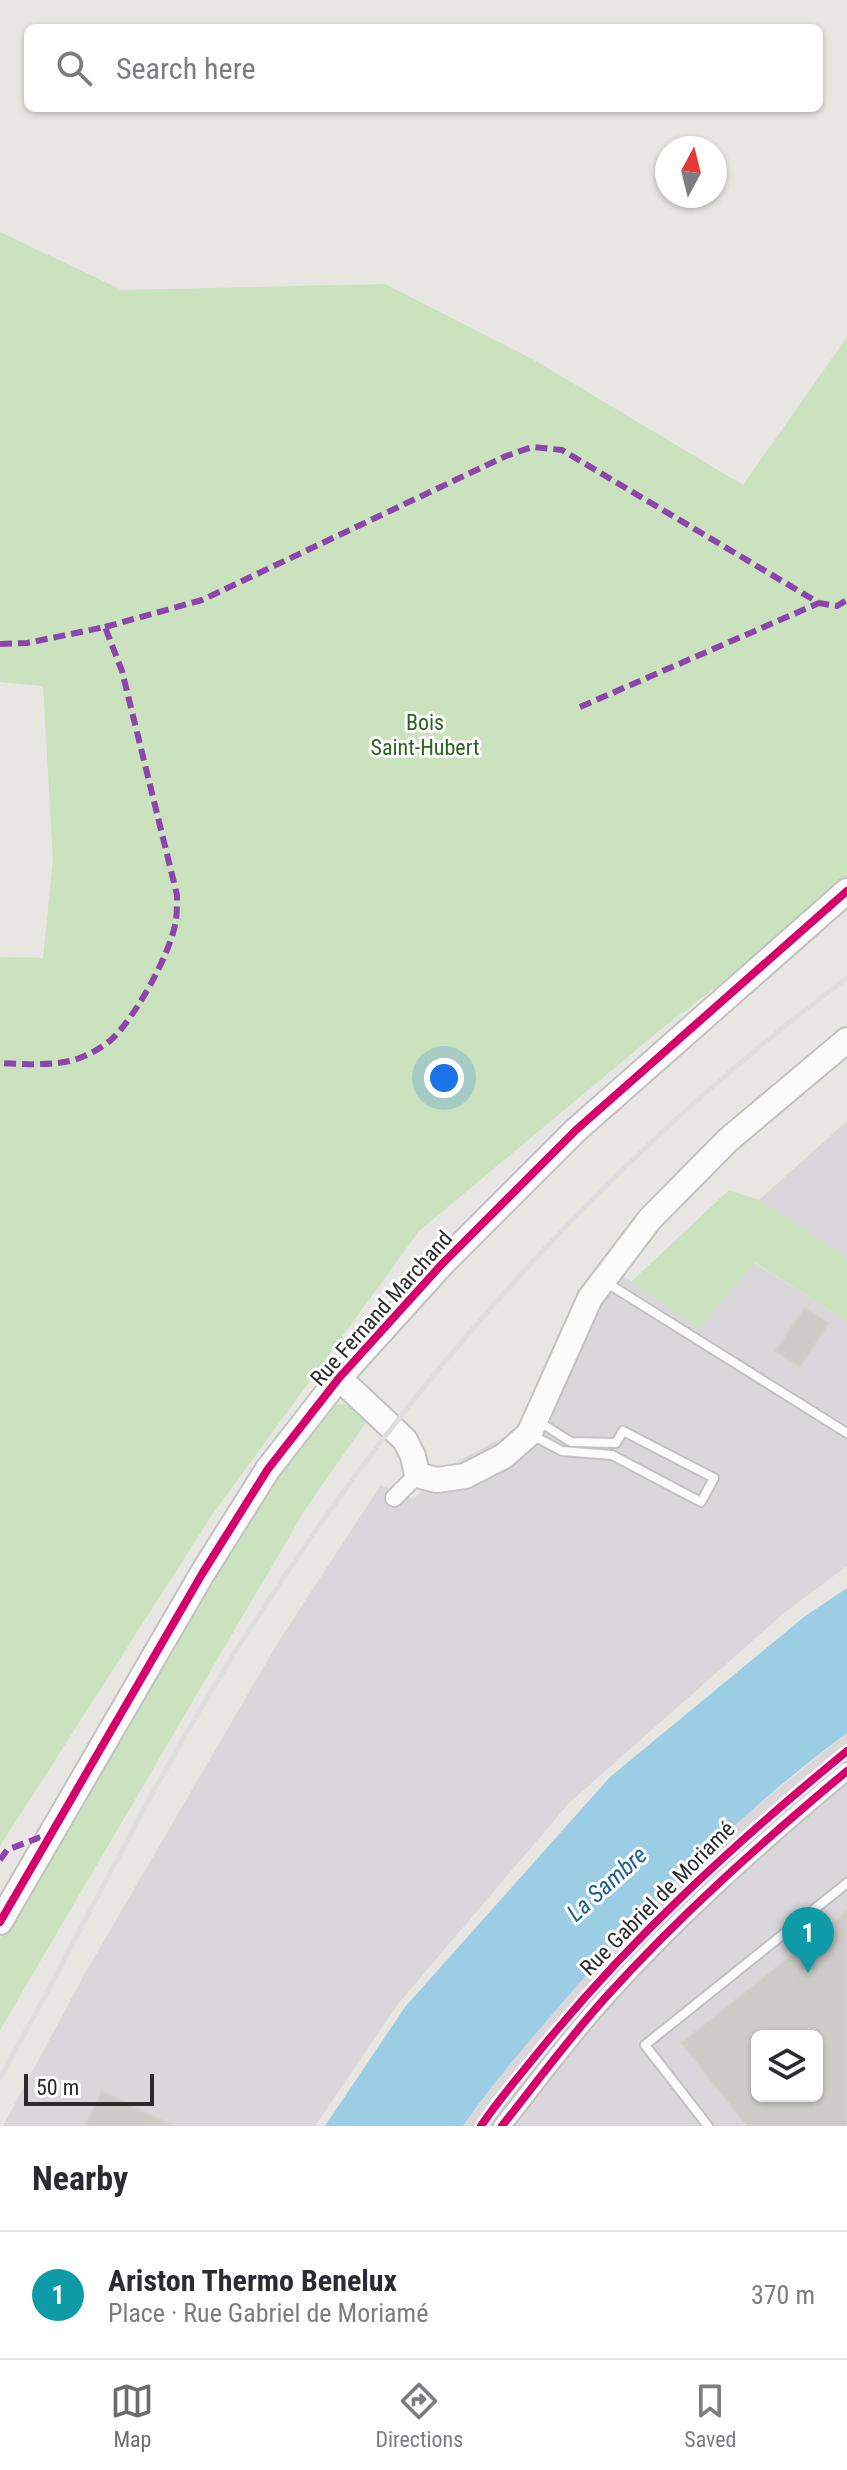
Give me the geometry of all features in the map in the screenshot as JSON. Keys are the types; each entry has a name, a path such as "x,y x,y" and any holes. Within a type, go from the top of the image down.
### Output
{"street":[{"name":"Rue Fernand Marchand","path":"0,1922 268,1469 339,1378 442,1264 576,1130 847,891"},
{"path":"417,1475 437,1480 465,1476 504,1456 532,1427 590,1298 650,1219 728,1140 847,1040"},
{"path":"339,1378 405,1440 417,1475"},
{"path":"394,1498 417,1475"},
{"name":"Rue Gabriel de Moriamé","path":"502,2126 604,1999 665,1935 760,1844 847,1771"}],"lane":[{"path":"603,1280 847,1433"},
{"path":"532,1427 571,1442 616,1443 623,1431 714,1478 701,1502 612,1455 562,1451 532,1427"},
{"path":"708,2126 645,2045 847,1883"}],"shaded area":[{"path":"847,1121 847,1258 759,1200"},
{"path":"753,1262 847,1321 847,1566 784,1613 569,1803 398,2004 315,2126 3,2126 84,1975 280,1639 381,1485 413,1499 460,1460 519,1429 619,1273 699,1328"},
{"path":"847,1733 847,2126 463,2126 520,2050 637,1918 725,1832"}],"green space":[{"name":"Bois Saint-Hubert","path":"0,232 122,290 385,284 534,360 743,485 847,337 847,887 660,1030 419,1231 212,1515 0,1846 0,957 43,958 53,859 43,686 0,682"},
{"path":"729,1190 759,1200 847,1258 847,1321 754,1262 699,1328 631,1282"},
{"path":"343,1404 372,1414 306,1508 0,2030 0,1938 185,1618 326,1406"}],"water":[{"name":"La Sambre","path":"847,1588 847,1733 738,1822 638,1919 531,2039 463,2126 325,2126 405,2007 610,1777 804,1617"}],"building":[{"path":"805,1307 829,1323 800,1367 775,1351"},
{"path":"847,1911 847,2126 747,2126 681,2043"},
{"path":"102,2091 173,2126 85,2126"}],"railway":[{"path":"0,2078 213,1688 277,1587 346,1488 496,1302 577,1215 663,1131 753,1052 847,978"}],"marked path":[{"path":"105,627 202,600 506,456 532,447 562,450 819,603 837,606 847,600"},
{"path":"580,707 819,603"},
{"path":"0,644 27,643 105,627 122,671 177,895 173,934 160,966 131,1015 112,1039 94,1051 65,1062 0,1063"},
{"path":"0,1860 7,1850 51,1833"}],"cycle path":[{"path":"0,1922 202,1574 268,1469 339,1378 442,1264 576,1130 847,891"},
{"path":"481,2126 576,2008 649,1929 765,1820 847,1751"},
{"path":"502,2126 579,2028 663,1937 722,1880 847,1771"}],"place":[{"name":"Ariston Thermo Benelux","path":"808,1973"}]}
